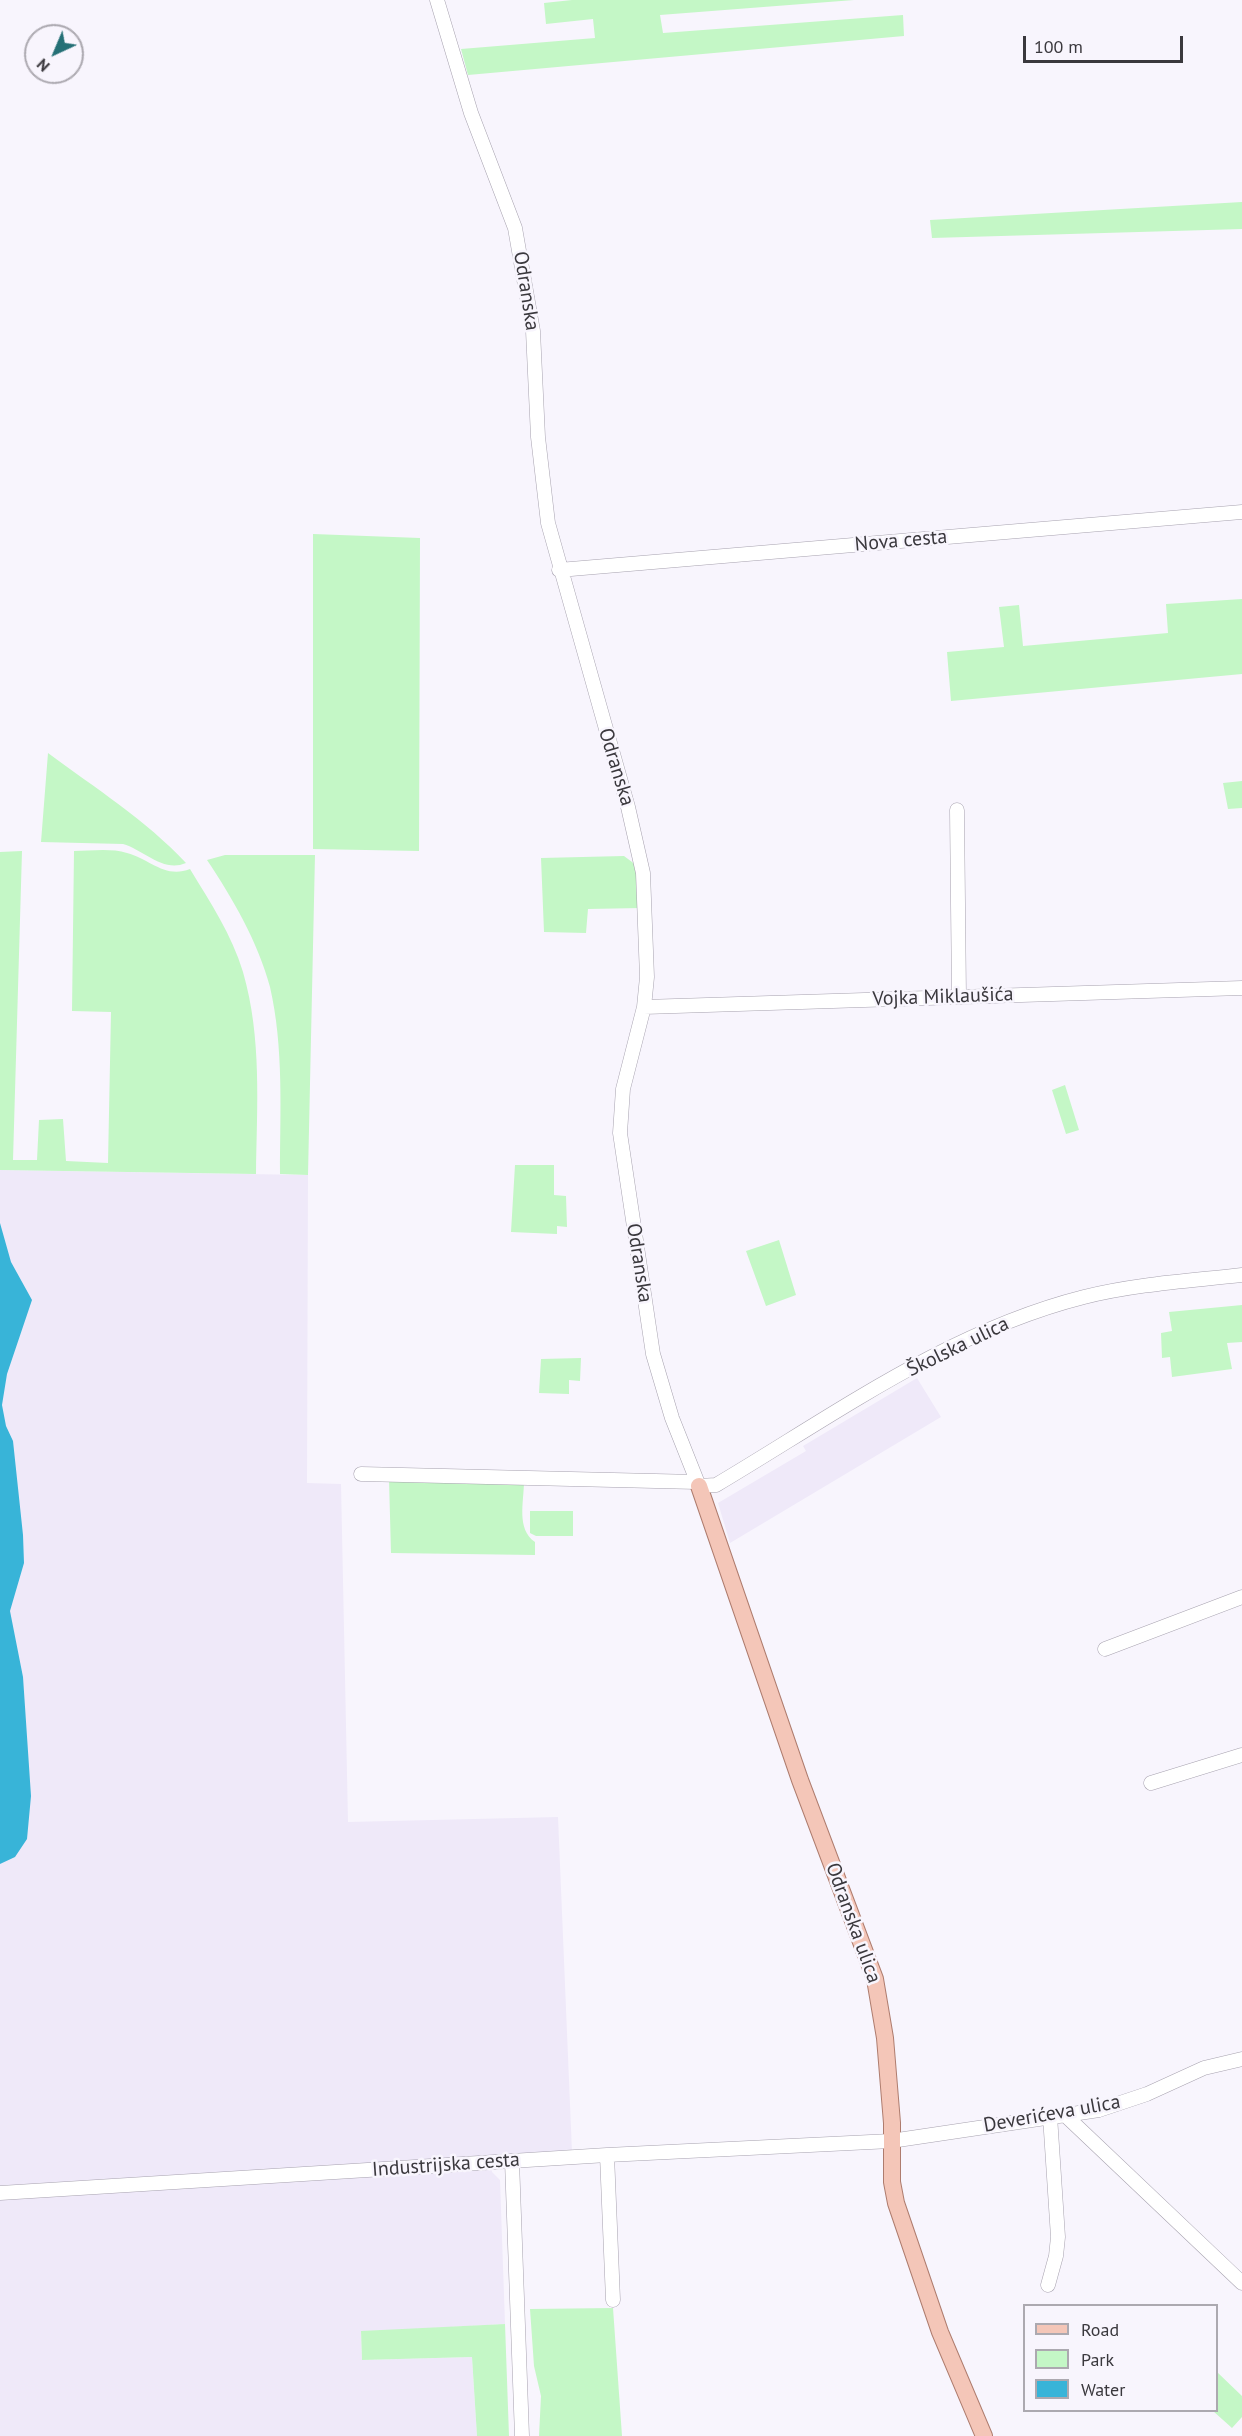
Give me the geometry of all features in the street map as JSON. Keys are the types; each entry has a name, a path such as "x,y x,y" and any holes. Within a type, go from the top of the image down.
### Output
{"main road":[{"name":"Odranska ulica","path":"698,1484 800,1780 870,1962 885,2038 892,2182 900,2217 940,2332 984,2436"}],"street":[{"name":"Odranska","path":"437,0 451,54 515,228 521,253 533,331 543,501 559,570 640,856 648,952 644,1006 623,1089 620,1120 622,1154 653,1354 672,1418 698,1484"},
{"name":"Nova cesta","path":"559,570 1242,512"},
{"path":"957,810 959,997"},
{"name":"Vojka Miklaušića","path":"644,1006 1242,988"},
{"name":"Školska ulica","path":"361,1474 716,1485 912,1367 1009,1321 1109,1291 1242,1275"},
{"path":"1105,1649 1242,1596"},
{"path":"1151,1783 1242,1755"},
{"name":"Deverićeva ulica","path":"891,2140 1065,2115 1122,2104 1204,2068 1242,2059"},
{"path":"1065,2115 1242,2283"},
{"path":"1048,2285 1056,2256 1058,2237 1050,2116"},
{"name":"Industrijska cesta","path":"0,2193 607,2155 891,2140"},
{"path":"607,2155 613,2300"},
{"path":"512,2161 522,2436"}],"shaded area":[{"path":"0,1170 308,1175 307,1483 341,1484 348,1822 558,1817 572,2152 491,2156 492,2172 500,2180 505,2324 361,2332 362,2360 472,2357 477,2436 0,2436"},
{"path":"917,1378 941,1417 730,1543 718,1503 806,1451 803,1446"}],"green space":[{"path":"572,0 854,0 660,15 663,33 903,15 904,36 468,75 461,49 595,38 593,19 546,24 544,3"},
{"path":"1242,202 1242,229 932,238 930,220"},
{"path":"313,534 420,538 419,851 313,849"},
{"path":"1242,599 1242,674 951,701 947,652 1004,647 999,607 1019,605 1023,646 1168,633 1166,604"},
{"path":"48,753 137,819 171,847 186,863 169,865 161,863 123,844 41,842"},
{"path":"1242,781 1242,808 1228,809 1223,783"},
{"path":"107,850 121,851 173,872 190,869 233,945 249,997 256,1047 256,1174 0,1170 0,852 22,851 13,1160 37,1160 39,1120 63,1119 66,1161 108,1163 111,1012 72,1011 74,851"},
{"path":"225,855 315,855 308,1175 280,1174 280,1080 274,1010 265,970 252,937 207,860"},
{"path":"624,856 636,865 641,908 588,909 586,933 544,932 541,858"},
{"path":"1065,1085 1079,1130 1066,1134 1052,1090"},
{"path":"515,1165 554,1165 554,1195 566,1196 567,1227 557,1226 557,1234 511,1232"},
{"path":"779,1240 796,1295 766,1306 746,1251"},
{"path":"1242,1305 1242,1342 1227,1343 1232,1369 1172,1377 1170,1357 1162,1358 1161,1333 1172,1331 1169,1312"},
{"path":"581,1358 580,1381 569,1380 569,1394 539,1393 541,1359"},
{"path":"389,1479 524,1481 523,1523 529,1537 535,1542 535,1555 391,1553"},
{"path":"530,1511 573,1511 573,1536 536,1536 530,1533"},
{"path":"613,2308 622,2436 539,2436 541,2396 534,2366 530,2309"},
{"path":"505,2324 509,2436 477,2436 472,2357 362,2360 361,2331"},
{"path":"1218,2373 1242,2396 1242,2417 1232,2428 1214,2412 1218,2412"}],"water":[{"path":"0,1223 11,1262 32,1300 7,1374 2,1405 6,1426 13,1441 23,1535 24,1563 10,1611 23,1677 31,1796 27,1839 15,1857 0,1864"}]}
